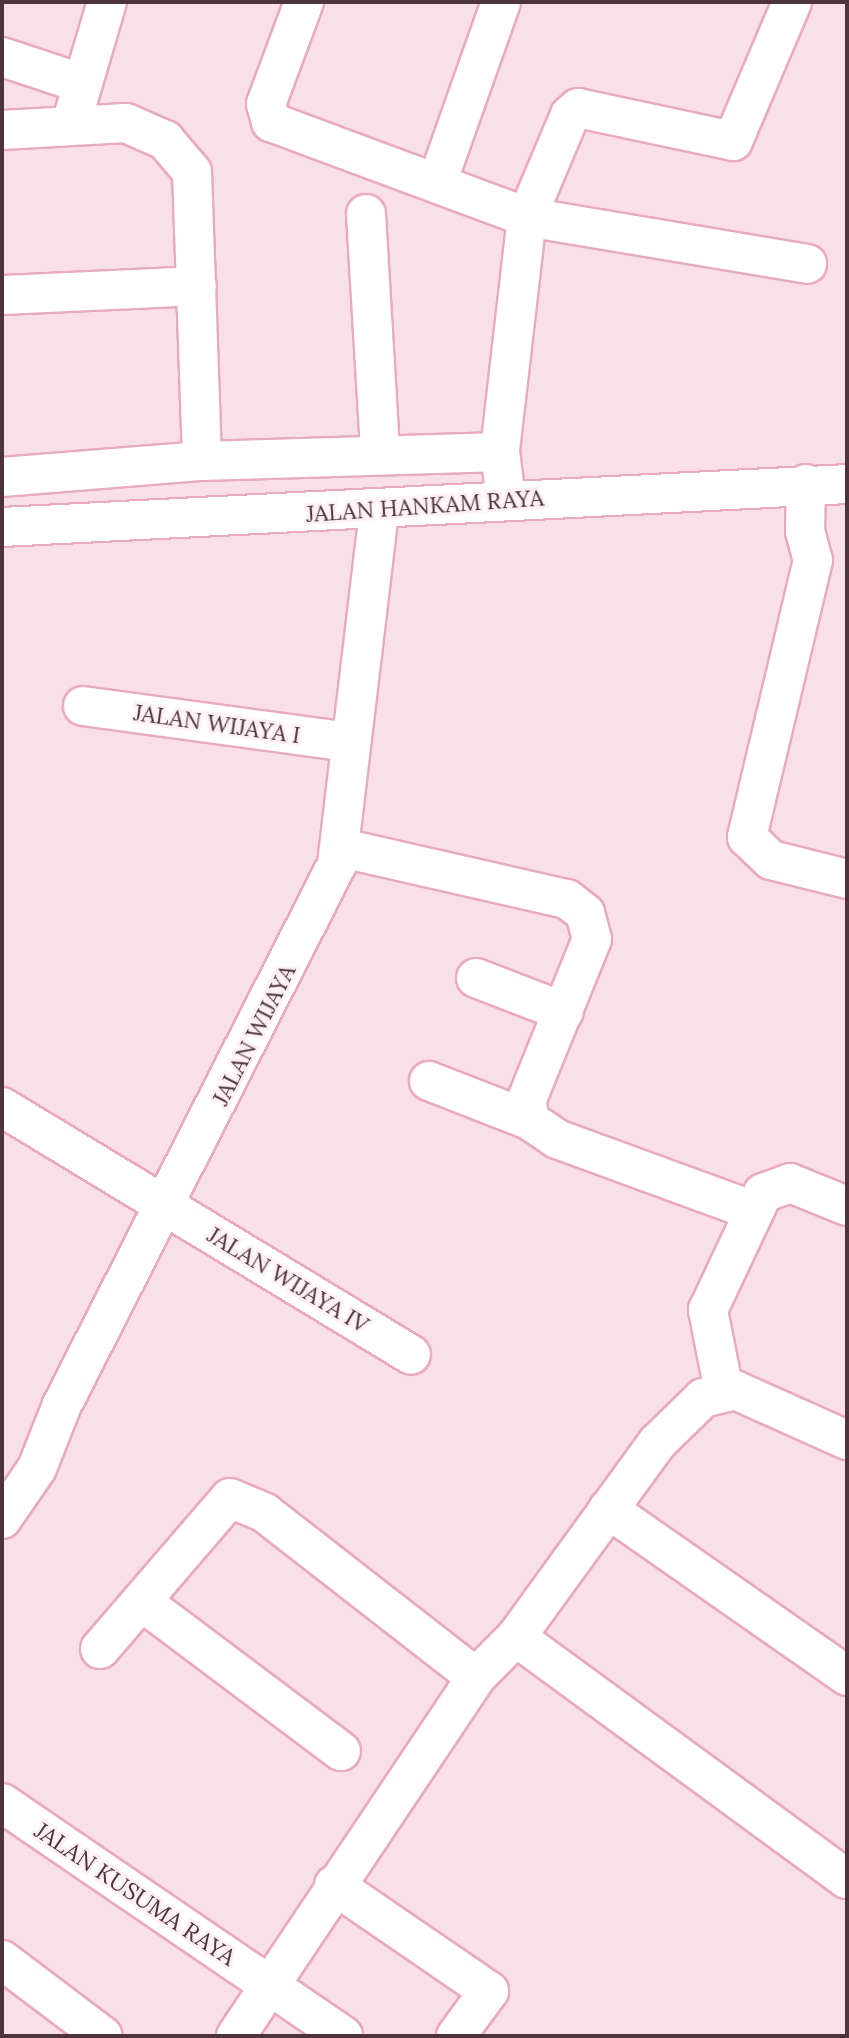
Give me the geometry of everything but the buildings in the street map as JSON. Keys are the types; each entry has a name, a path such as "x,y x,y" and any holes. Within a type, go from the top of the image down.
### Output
{"street":[{"path":"71,124 107,2"},
{"path":"304,2 265,104 267,118 438,180 527,217 807,264"},
{"path":"438,180 501,2"},
{"path":"506,499 500,452 527,217 569,115 578,108 733,141 792,2"},
{"path":"2,57 83,84"},
{"path":"2,130 71,124 146,129 181,157 192,172 202,461"},
{"path":"366,214 380,453"},
{"path":"2,295 197,286"},
{"path":"2,477 202,461 380,453 500,452"},
{"path":"806,484 805,531 813,560 747,837 771,860 847,879"},
{"name":"JALAN HANKAM RAYA","path":"2,527 379,511 506,499 847,484"},
{"name":"JALAN WIJAYA","path":"2,1519 37,1468 164,1208 323,902 342,848 350,742 379,511"},
{"name":"JALAN WIJAYA I","path":"83,706 350,742"},
{"path":"342,848 577,906 592,926 592,939 527,1099 529,1120"},
{"path":"476,978 564,1012"},
{"path":"429,1081 529,1120 557,1139 754,1211"},
{"name":"JALAN WIJAYA IV","path":"2,1107 164,1208 411,1355"},
{"path":"724,1391 708,1310 763,1193 790,1183 847,1206"},
{"path":"236,2036 334,1885 476,1677 516,1637 657,1443 704,1398 724,1391 746,1393 847,1440"},
{"path":"100,1649 145,1604 220,1503 239,1499 476,1677"},
{"path":"608,1509 847,1676"},
{"path":"145,1604 341,1751"},
{"path":"516,1637 847,1878"},
{"name":"JALAN KUSUMA RAYA","path":"2,1802 343,2036"},
{"path":"334,1885 489,1991 456,2036"},
{"path":"2,1959 103,2036"}]}
